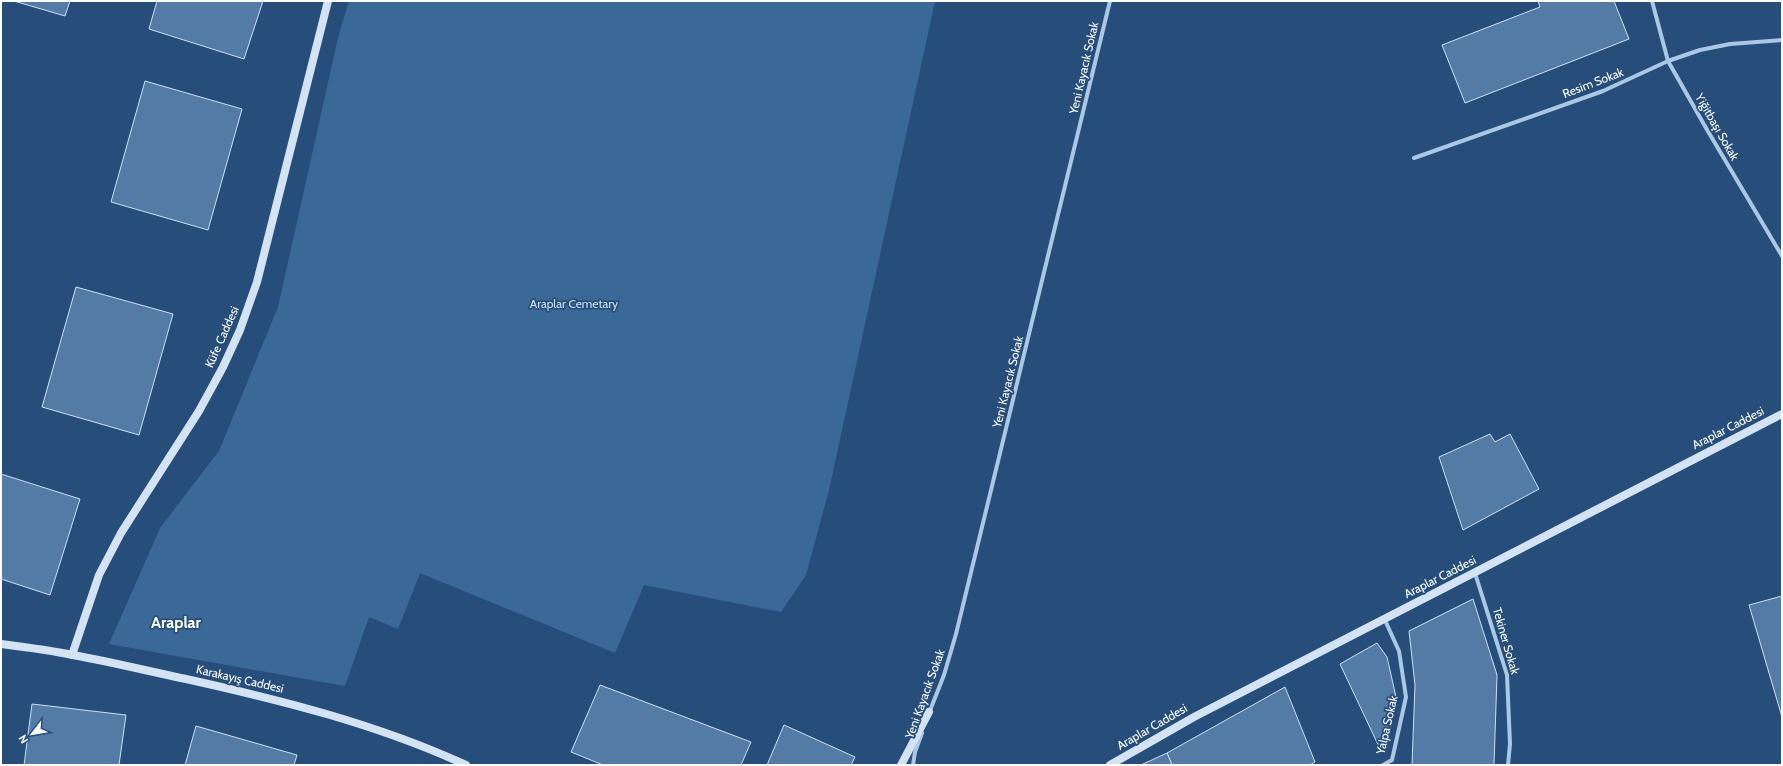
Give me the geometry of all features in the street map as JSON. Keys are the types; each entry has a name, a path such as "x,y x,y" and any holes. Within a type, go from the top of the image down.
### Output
{"street":[{"name":"Küfe Caddesi","path":"72,654 99,575 121,533 199,411 223,367 240,330 257,282 328,1"},
{"name":"Yeni Kayacık Sokak","path":"913,765 915,752 944,675 956,634 1110,1"},
{"name":"Yiğitbaşı Sokak","path":"1652,1 1668,61 1782,256"},
{"name":"Resim Sokak","path":"1414,158 1603,91 1668,61 1700,50 1730,44 1782,40"},
{"name":"Araplar Caddesi","path":"1110,765 1194,717 1782,414"},
{"name":"Tekiner Sokak","path":"1475,572 1507,675 1510,744 1508,765"},
{"name":"Yalpa Sokak","path":"1383,765 1392,760 1406,697 1399,651 1384,618"},
{"name":"Karakayış Caddesi","path":"1,644 72,654 248,692 316,710 384,732 438,752 466,765"},
{"path":"901,765 929,712"}],"green space":[{"name":"Araplar Cemetary","path":"349,1 935,1 829,490 806,575 781,612 644,585 615,653 420,573 398,629 369,617 345,686 109,644 160,528 219,451 278,307 338,38"}],"building":[{"path":"14,1 70,1 65,16"},
{"path":"157,1 263,1 244,59 149,29"},
{"path":"1538,1 1614,1 1629,39 1465,103 1442,45 1540,7"},
{"path":"145,81 242,109 208,230 111,202"},
{"path":"76,287 173,314 139,435 42,407"},
{"path":"1490,434 1495,442 1510,434 1539,489 1463,530 1439,457"},
{"path":"1,474 80,499 50,595 1,579"},
{"path":"1782,596 1782,717 1749,605"},
{"path":"1473,599 1497,675 1494,765 1412,765 1415,685 1409,631"},
{"path":"1377,643 1387,657 1396,697 1387,748 1381,751 1340,664"},
{"path":"600,685 751,742 741,765 603,765 571,752"},
{"path":"1285,687 1315,762 1310,765 1172,765 1167,753"},
{"path":"32,704 126,715 119,765 24,765"},
{"path":"784,725 855,757 851,765 767,765"},
{"path":"196,726 297,755 294,765 185,765"},
{"path":"1167,753 1172,765 1141,765"}],"district":[{"name":"Araplar","path":"176,622"}]}
